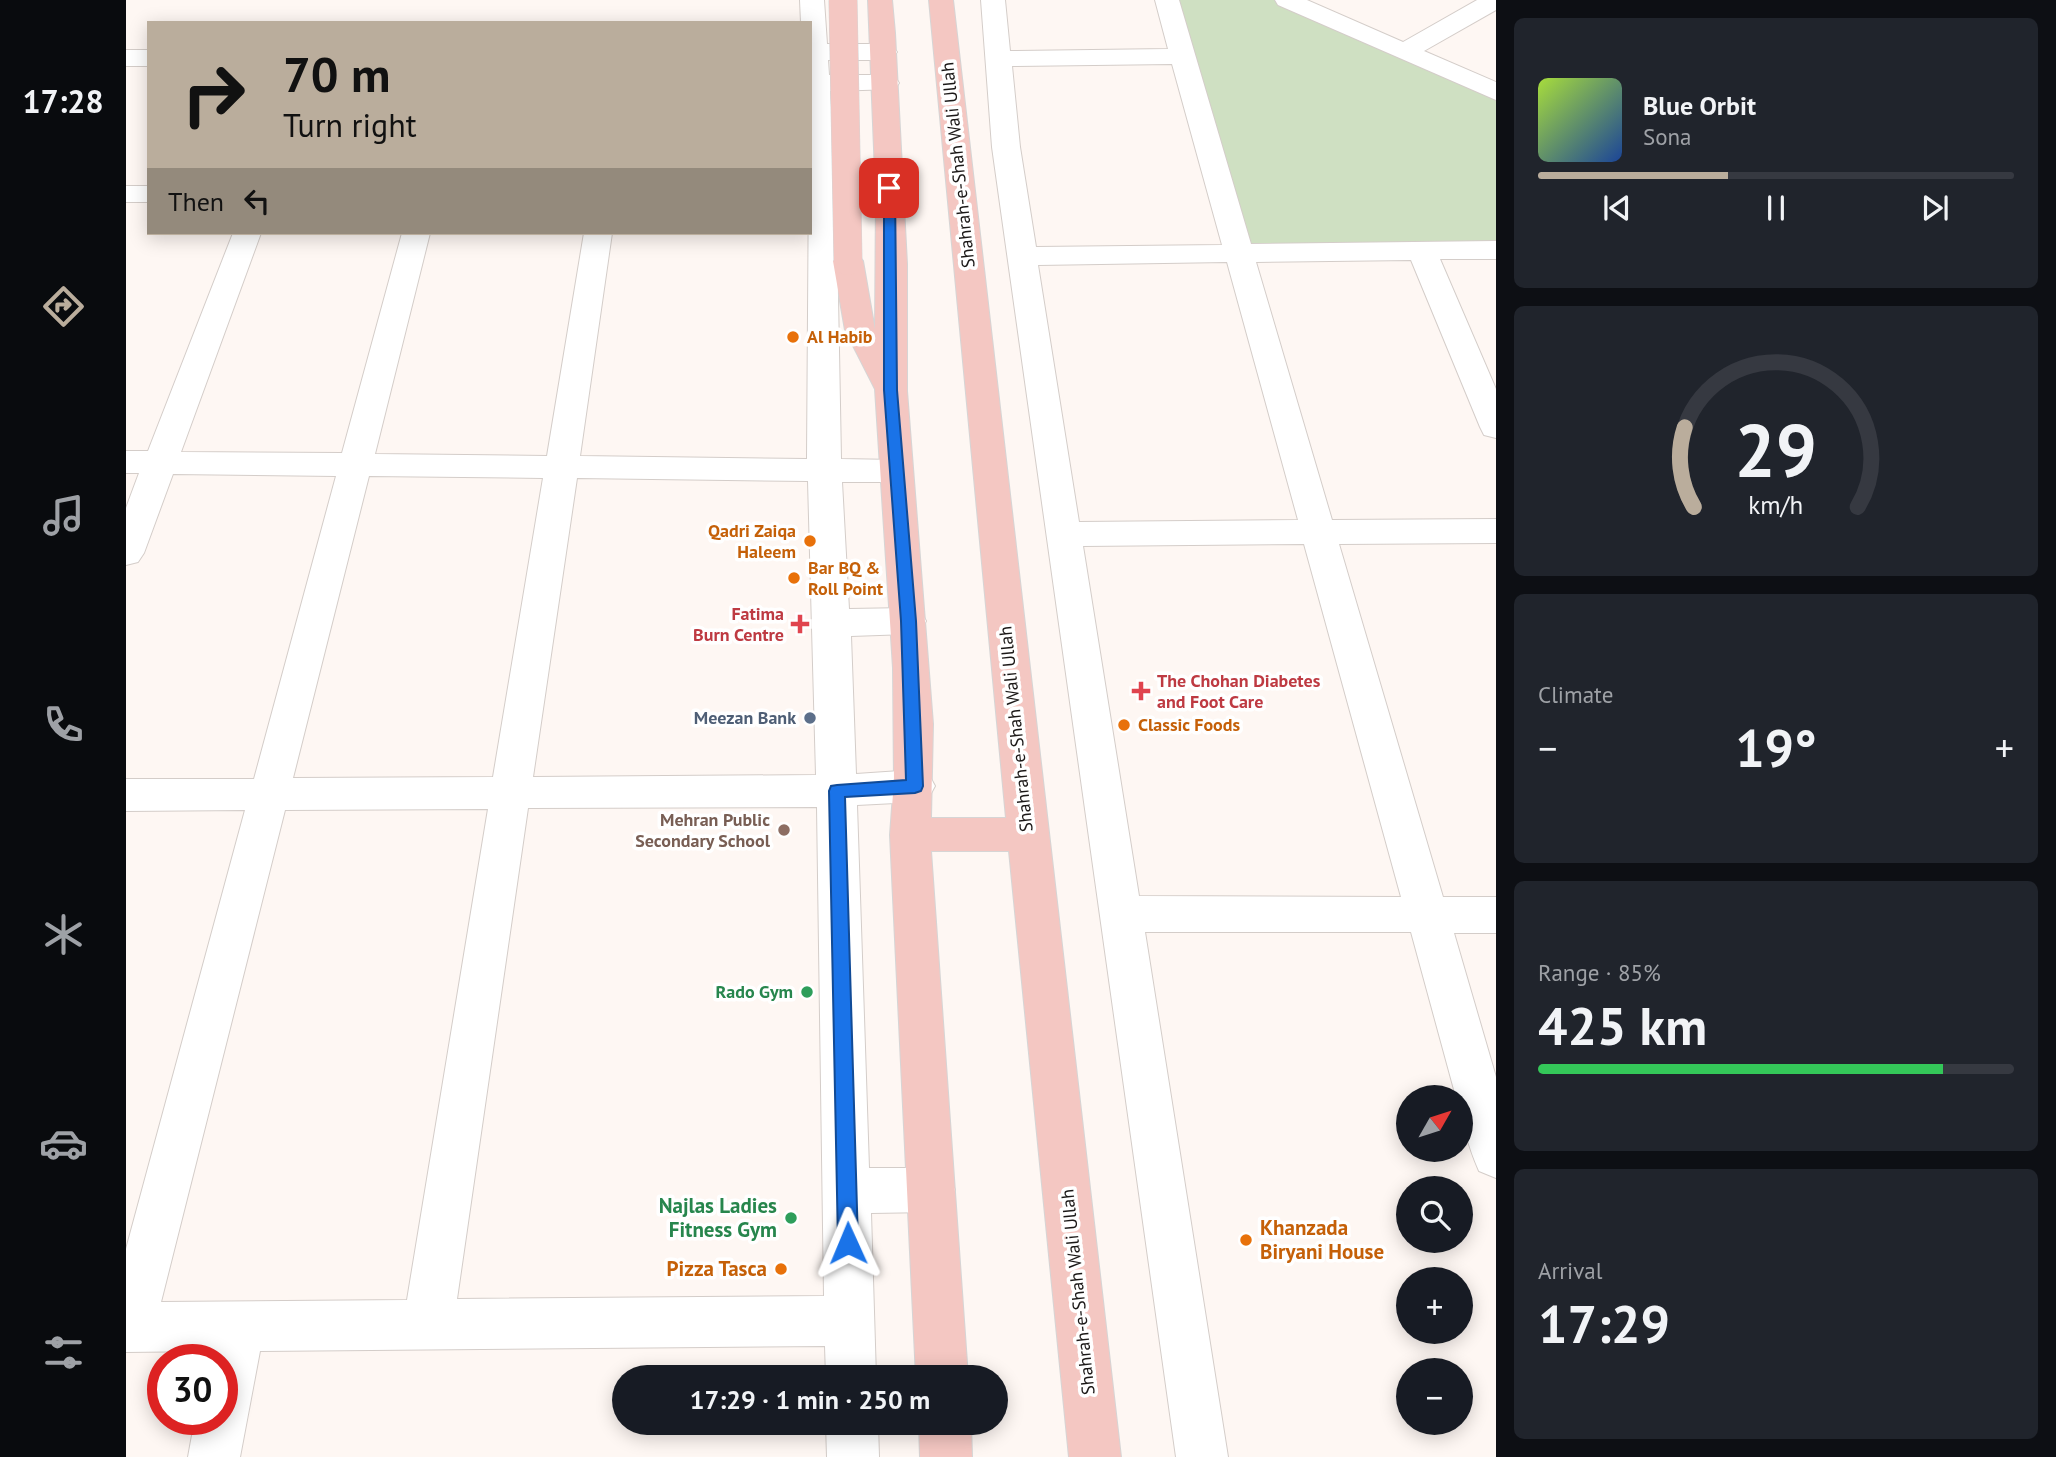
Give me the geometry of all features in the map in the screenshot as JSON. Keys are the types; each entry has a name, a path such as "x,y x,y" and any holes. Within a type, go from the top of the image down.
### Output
{"main road":[{"path":"843,0 848,261 860,330 891,390"},
{"path":"880,0 887,83 892,266 891,390 908,621 915,786 911,835 941,1365"},
{"name":"Shahrah-e-Shah Wali Ullah","path":"941,0 1096,1457"},
{"path":"911,835 1028,834"},
{"path":"945,1435 947,1457"}],"street":[{"path":"812,0 824,468 837,791 851,1365"},
{"path":"993,0 1006,148 1202,1457"},
{"path":"1167,0 1496,1156"},
{"path":"1287,0 1496,92"},
{"path":"1404,51 1495,0"},
{"path":"812,68 884,52"},
{"path":"998,59 1182,56"},
{"path":"126,58 147,58"},
{"path":"812,68 887,83"},
{"path":"126,194 147,194"},
{"path":"126,553 246,235"},
{"path":"415,235 128,1327 850,1321"},
{"path":"428,1324 598,235"},
{"path":"1022,256 1496,250"},
{"path":"1422,251 1496,427"},
{"path":"126,462 824,468 897,471"},
{"path":"1064,534 1496,531"},
{"path":"832,623 908,621"},
{"path":"126,795 837,791 915,786"},
{"path":"1120,915 1496,915"},
{"path":"847,1191 931,1190"},
{"path":"236,1344 240,1326"},
{"path":"214,1457 218,1435"},
{"path":"852,1435 853,1457"}],"green space":[{"path":"1167,0 1287,0 1496,92 1496,250 1236,246"}],"place":[{"name":"Al Habib","path":"793,337"},
{"name":"Qadri Zaiqa Haleem","path":"810,541"},
{"name":"Bar BQ & Roll Point","path":"794,578"},
{"name":"Fatima Burn Centre","path":"800,624"},
{"name":"The Chohan Diabetes and Foot Care","path":"1141,691"},
{"name":"Meezan Bank","path":"810,718"},
{"name":"Classic Foods","path":"1124,725"},
{"name":"Mehran Public Secondary School","path":"784,830"},
{"name":"Rado Gym","path":"807,992"},
{"name":"Najlas Ladies Fitness Gym","path":"791,1218"},
{"name":"Khanzada Biryani House","path":"1246,1240"},
{"name":"Pizza Tasca","path":"781,1269"}],"route":[{"path":"848,1243 837,791 915,786 908,621 891,390 892,266 889,188"}]}
